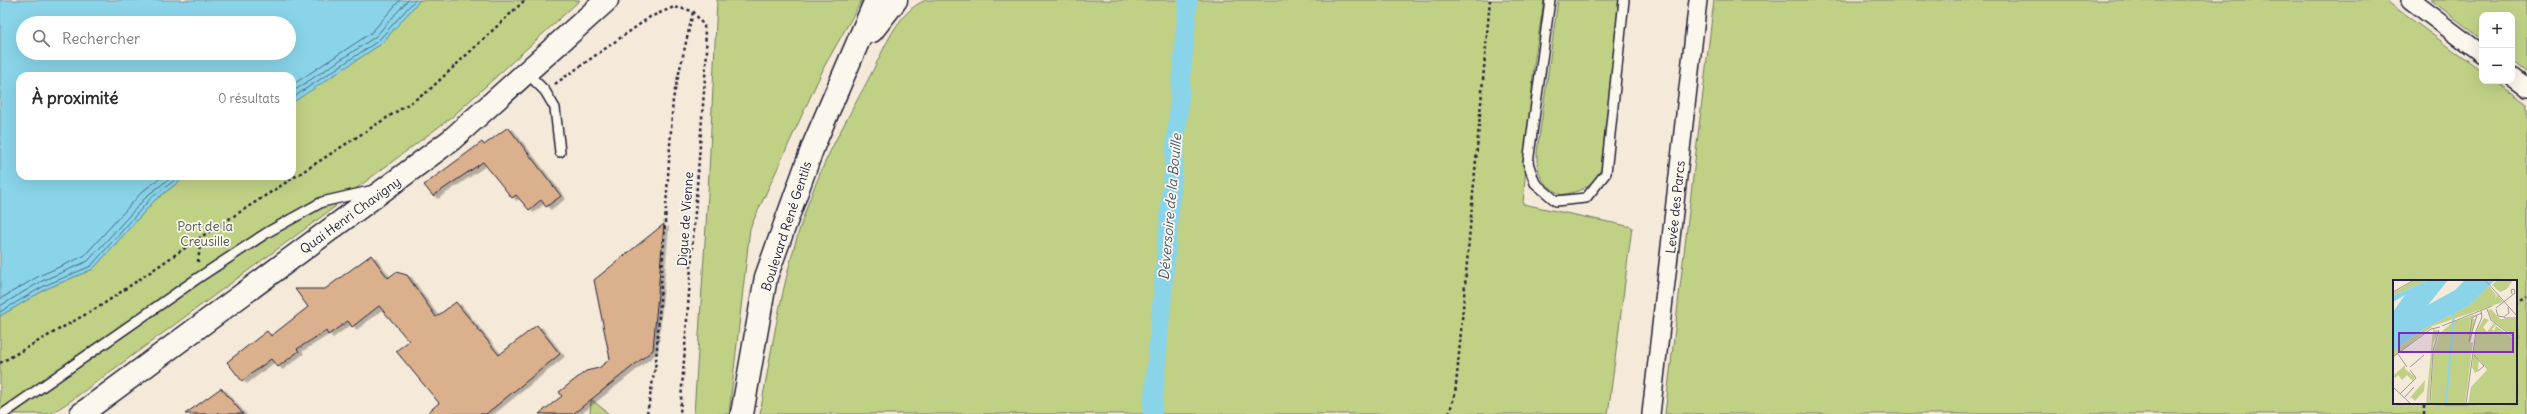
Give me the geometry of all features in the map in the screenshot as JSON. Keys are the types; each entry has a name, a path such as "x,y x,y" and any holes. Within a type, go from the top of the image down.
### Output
{"main road":[{"name":"Quai Henri Chavigny","path":"81,414 389,187 478,118 607,0"},
{"name":"Boulevard René Gentils","path":"742,414 766,277 814,144 876,0"},
{"name":"Boulevard René Gentils","path":"846,68 896,0"}],"street":[{"path":"846,68 881,0"},
{"name":"Levée des Parcs","path":"1652,414 1698,0"},
{"path":"2410,0 2479,52"},
{"path":"2515,79 2527,88"}],"lane":[{"path":"1550,0 1528,163 1535,183 1556,201 1586,198 1606,173 1624,0"},
{"path":"527,73 545,91 555,108 560,152"},
{"path":"3,414 198,278 268,232 322,202 389,187"}],"path":[{"path":"296,175 427,92 525,0"},
{"path":"1449,414 1455,394 1458,365 1490,0"},
{"path":"545,91 650,17 674,7 693,11 673,99 656,362 646,414"},
{"name":"Digue de Vienne","path":"680,414 707,51 704,26 693,11"},
{"path":"0,363 102,305 201,236 289,180"},
{"path":"198,278 198,245 201,236"},
{"path":"2517,303 2527,297"}],"green space":[{"name":"Port de la Creusille","path":"420,0 580,0 452,117 334,205 336,206 69,402 50,414 0,414 0,316 46,289 93,269 154,201 181,180 296,180 296,99 381,44"},
{"path":"717,0 862,0 825,65 750,228 729,414 694,414 708,194"},
{"path":"926,0 1544,0 1534,64 1523,204 1632,227 1608,414 760,414 776,323 790,263 798,233 819,176 892,32 907,13 916,5"},
{"path":"1558,0 1619,0 1601,171 1589,185 1584,188 1561,195 1549,186 1542,178 1539,173 1537,161"},
{"path":"1714,0 2385,0 2479,69 2479,84 2500,84 2527,104 2527,414 1665,414"},
{"path":"2431,0 2527,0 2527,73 2515,63 2515,12 2479,12 2479,37"},
{"path":"591,399 609,414 590,414"}],"water":[{"path":"0,0 420,0 381,44 296,100 296,72 16,72 16,180 181,180 154,201 93,269 46,289 0,316"}],"building":[{"path":"508,127 561,196 546,207 541,200 529,210 516,195 512,198 483,162 433,196 424,185 482,142 484,145"},
{"path":"664,224 653,350 573,414 539,414 562,396 559,392 586,371 599,368 610,359 594,280"},
{"path":"371,255 388,278 396,272 407,275 436,317 456,302 499,355 537,325 560,354 486,414 426,414 439,403 396,351 409,341 379,306 352,327 348,321 328,335 326,331 297,349 299,351 278,367 271,359 242,381 227,362 267,331 271,336 308,307 295,289 325,289"},
{"path":"221,388 243,414 185,414"}],"waterway":[{"name":"Déversoire de la Bouille","path":"1152,414 1188,0"}]}
